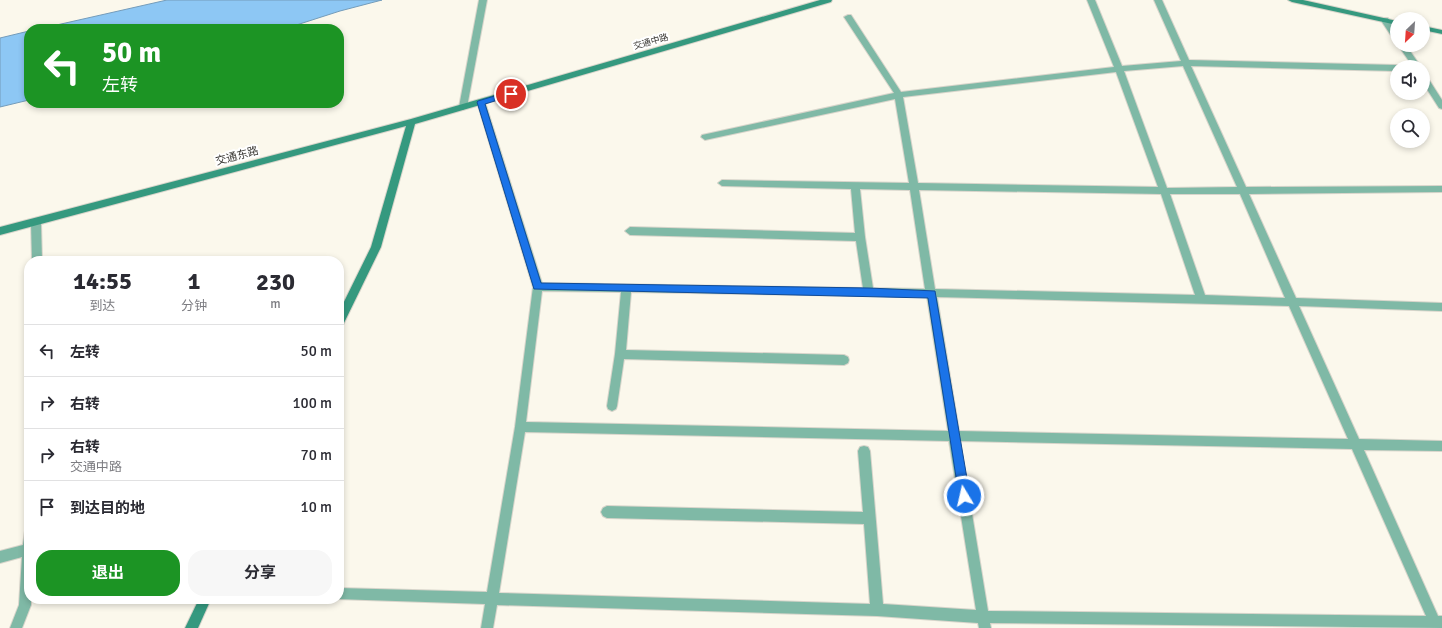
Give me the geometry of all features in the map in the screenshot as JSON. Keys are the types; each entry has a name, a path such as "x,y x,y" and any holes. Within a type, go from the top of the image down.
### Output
{"street":[{"path":"463,107 484,0"},
{"name":"交通中路","path":"481,102 828,0"},
{"path":"1091,0 1120,69 1165,191 1201,299"},
{"path":"344,594 877,610 985,622 1438,624 1158,0"},
{"path":"1292,0 1390,21"},
{"path":"848,17 899,95 985,622"},
{"path":"1385,20 1390,28"},
{"path":"1430,29 1442,32"},
{"path":"705,137 899,95 1120,69 1186,63 1390,68"},
{"path":"1430,88 1442,106"},
{"path":"481,102 538,287 520,427 487,628"},
{"name":"交通东路","path":"0,231 481,102"},
{"path":"344,312 376,247 410,122"},
{"path":"722,183 1165,191 1442,189"},
{"path":"855,185 860,237 869,292"},
{"path":"36,222 37,256"},
{"path":"630,231 860,237"},
{"path":"538,287 1201,299 1442,307"},
{"path":"612,406 620,354 626,288"},
{"path":"620,354 844,360"},
{"path":"520,427 1442,446"},
{"path":"864,451 877,610"},
{"path":"607,512 869,518"},
{"path":"0,557 24,550"},
{"path":"16,628 25,604"},
{"path":"191,628 203,604"}],"water":[{"path":"167,0 382,0 300,24 61,24"},
{"path":"24,32 24,101 0,107 0,38"}],"route":[{"path":"511,94 481,102 538,287 932,294 964,496"}]}
